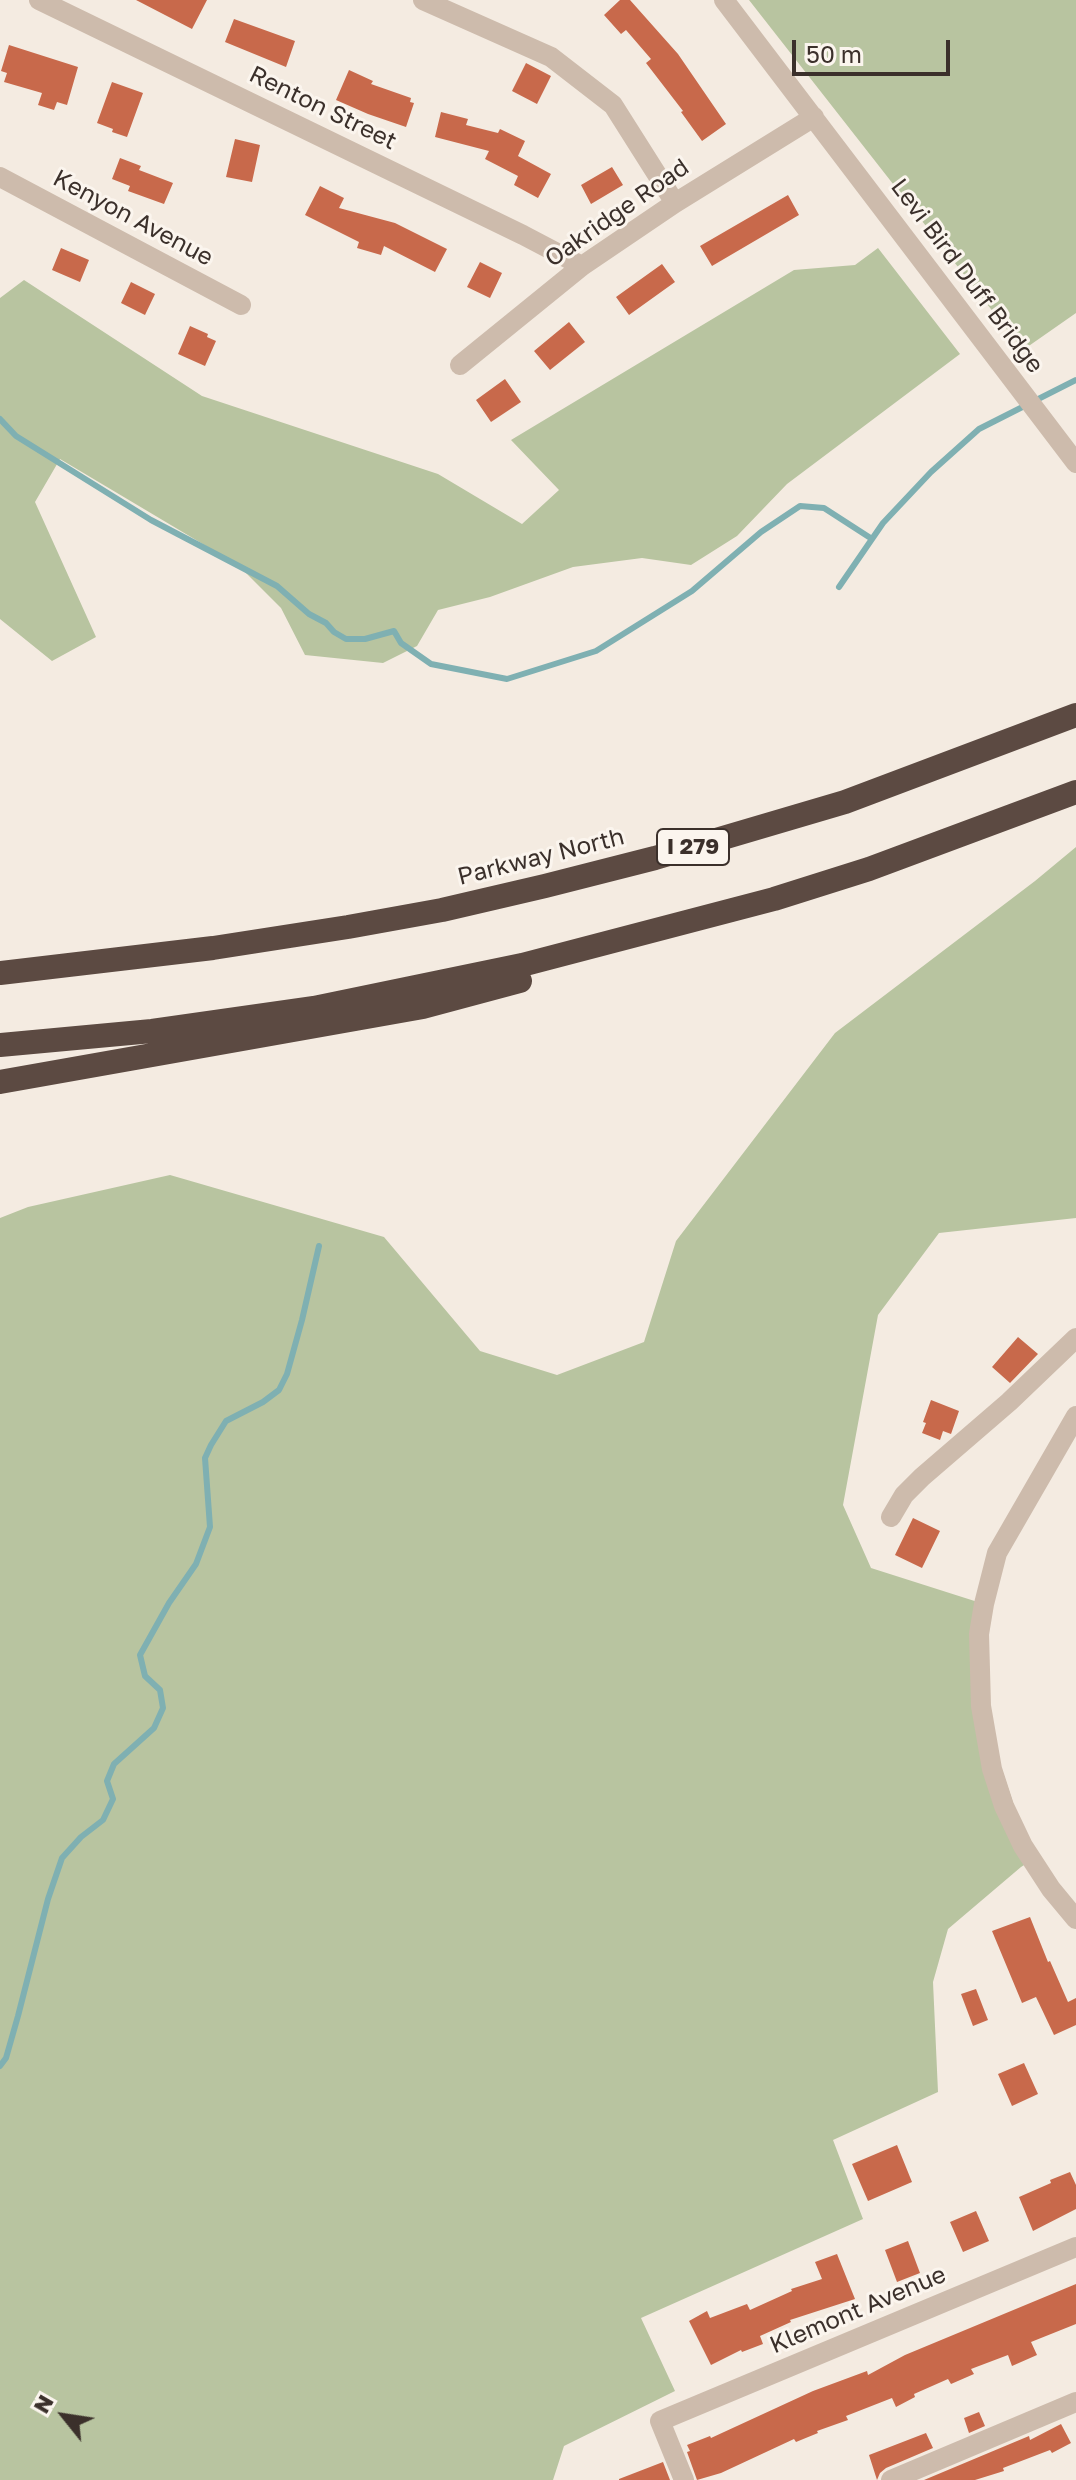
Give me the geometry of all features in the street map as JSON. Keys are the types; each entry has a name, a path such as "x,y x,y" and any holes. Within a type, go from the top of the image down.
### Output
{"highway":[{"name":"Parkway North","path":"0,973 213,948 322,931 442,910 545,886 683,850 845,802 1076,715"},
{"path":"0,1045 152,1031 314,1008 522,965 774,899 869,869 1076,792"},
{"path":"0,1082 423,1007 522,981 686,923"}],"street":[{"name":"Renton Street","path":"39,0 582,266"},
{"path":"423,0 551,57 613,105 675,203"},
{"name":"Levi Bird Duff Bridge","path":"729,2 1076,463"},
{"name":"Oakridge Road","path":"460,365 582,266 675,203 814,117"},
{"name":"Kenyon Avenue","path":"0,177 241,305"},
{"path":"891,1517 904,1495 922,1477 1018,1394 1076,1338"},
{"path":"1076,1416 997,1553 979,1634 981,1706 992,1769 1004,1806 1023,1846 1051,1889 1076,1919"},
{"name":"Klemont Avenue","path":"684,2480 660,2421 1076,2247"},
{"path":"891,2480 1076,2402"}],"green space":[{"path":"749,0 1076,0 1076,313 1023,350"},
{"path":"878,248 960,354 787,484 737,536 691,565 642,558 573,567 490,597 438,610 417,646 383,663 305,655 281,608 238,565 60,459 35,502 96,637 52,661 0,619 0,298 24,280 202,396 438,474 522,524 559,490 511,440 794,270 855,265"},
{"path":"1076,847 1076,1218 939,1233 878,1315 843,1505 871,1568 984,1604 981,1706 1032,1860 948,1929 933,1982 938,2092 833,2140 863,2219 641,2318 675,2391 564,2446 553,2480 0,2480 0,1218 28,1207 170,1175 384,1237 480,1351 557,1375 644,1342 676,1241 835,1033"}],"building":[{"path":"136,0 207,0 192,29"},
{"path":"620,0 630,0 678,54 726,124 702,141 646,63 651,59 626,30 621,34 604,15"},
{"path":"234,19 295,41 286,67 225,42"},
{"path":"9,45 78,67 67,105 57,102 54,110 38,105 42,93 4,82 7,73 1,71"},
{"path":"526,63 551,76 537,104 512,91"},
{"path":"349,70 373,81 371,84 411,98 410,102 414,103 406,127 336,100"},
{"path":"112,82 143,93 127,137 97,123"},
{"path":"441,112 468,119 466,125 498,133 500,129 525,141 518,156 551,174 538,198 514,185 518,176 485,159 489,151 435,137"},
{"path":"235,139 260,145 252,182 226,177"},
{"path":"120,158 141,166 139,170 173,183 164,204 128,191 130,186 112,179"},
{"path":"612,167 623,185 591,204 581,185"},
{"path":"320,186 344,198 339,208 395,223 447,249 435,272 384,246 381,255 357,248 359,242 305,215"},
{"path":"788,195 799,215 712,266 700,246"},
{"path":"61,248 89,260 80,282 52,270"},
{"path":"480,262 502,273 490,298 467,287"},
{"path":"662,264 675,282 629,315 616,297"},
{"path":"131,282 155,294 145,315 121,303"},
{"path":"569,322 585,342 550,370 534,351"},
{"path":"190,326 216,341 205,366 178,354"},
{"path":"505,379 521,402 491,422 476,400"},
{"path":"1018,1337 1038,1354 1010,1383 992,1367"},
{"path":"931,1400 959,1411 951,1434 943,1431 940,1440 922,1433"},
{"path":"913,1518 940,1531 922,1568 895,1555"},
{"path":"1030,1917 1068,2002 1076,1998 1076,2025 1054,2035 1036,1997 1022,2003 992,1931"},
{"path":"976,1989 988,2020 973,2026 961,1994"},
{"path":"1024,2063 1038,2094 1012,2106 998,2074"},
{"path":"897,2145 912,2182 868,2201 852,2164"},
{"path":"1070,2172 1076,2185 1076,2209 1033,2231 1019,2197"},
{"path":"976,2211 989,2241 963,2252 950,2222"},
{"path":"908,2241 920,2273 897,2282 885,2250"},
{"path":"837,2254 855,2299 790,2320 760,2336 763,2344 741,2350 711,2365 689,2321 707,2311 710,2318 747,2304 750,2310 791,2289 822,2279 815,2262"},
{"path":"1076,2284 1076,2324 1031,2342 1037,2355 1012,2366 1008,2355 971,2369 974,2374 951,2384 948,2379 914,2394 915,2397 896,2407 892,2398 846,2416 848,2420 818,2433 796,2442 794,2439 721,2473 697,2480 687,2445 711,2438 813,2391 867,2371 868,2375 905,2355"},
{"path":"979,2412 985,2426 969,2433 964,2418"},
{"path":"1061,2424 1071,2443 1052,2453 1050,2450 1003,2468 1004,2471 975,2480 924,2480 1029,2436 1030,2440"},
{"path":"926,2433 933,2448 886,2468 877,2480 869,2455"},
{"path":"663,2462 670,2480 619,2480 619,2479"}],"waterway":[{"path":"839,587 883,523 931,472 979,429 1076,380"},
{"path":"0,419 16,436 151,520 277,586 309,614 346,639 365,639 394,631 401,643 431,664 507,679 596,651 692,591 761,532 800,506 824,508 872,539"},
{"path":"0,2066 6,2058 48,1899 62,1858 81,1837 103,1820 113,1799 107,1781 114,1764 154,1728 163,1708 160,1690 145,1676 140,1655 169,1603 196,1564 210,1527 205,1458 226,1421 279,1390 287,1374 319,1246"}]}
